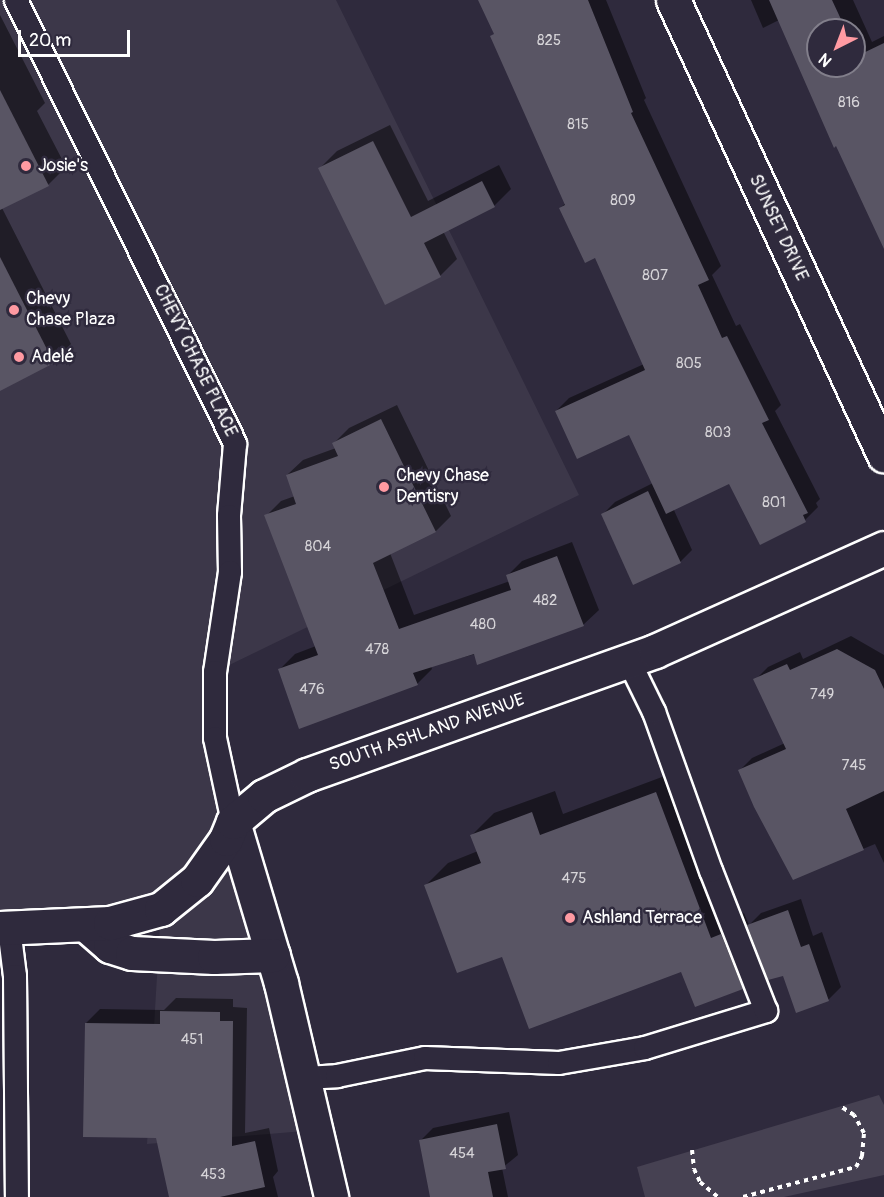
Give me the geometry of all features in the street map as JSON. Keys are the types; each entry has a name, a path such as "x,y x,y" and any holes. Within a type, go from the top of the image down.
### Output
{"street":[{"name":"SUNSET DRIVE","path":"673,0 884,455"},
{"name":"SOUTH ASHLAND AVENUE","path":"5,928 86,925 142,916 161,909 177,897 213,860 233,822 264,796 307,775 629,661 884,548"},
{"path":"233,822 273,955 331,1197"},
{"path":"86,925 110,946 132,953 214,957 273,955"}],"lane":[{"name":"CHEVY CHASE PLACE","path":"16,0 235,444 229,516 230,572 215,672 215,738 233,822"},
{"path":"304,1078 337,1076 425,1058 559,1063 645,1048 766,1011 711,871 654,712 629,661"},
{"path":"5,928 15,976 8,1038 17,1197"}],"path":[{"path":"743,1197 856,1167 862,1156 864,1133 854,1115 840,1106"},
{"path":"692,1150 694,1169 700,1182 718,1197"}],"shaded area":[{"path":"0,0 336,0 579,495 215,672 215,738 316,1130 147,1144 161,909 0,928"},
{"path":"879,1095 884,1105 884,1175 784,1197 645,1197 637,1167"}],"building":[{"path":"478,0 588,0 633,112 631,113 709,280 698,285 722,338 727,336 769,420 762,423 808,513 803,515 806,522 760,545 729,484 666,514 629,435 577,459 555,411 645,370 595,258 585,263 559,208 565,205 490,36 494,34"},
{"path":"769,0 832,0 840,18 806,18 806,78 866,78 866,52 884,43 884,249 836,146 834,148"},
{"path":"0,90 49,186 0,210"},
{"path":"373,141 411,217 482,181 495,207 424,243 441,277 385,305 318,168"},
{"name":"Chevy Chase Plaza","path":"0,257 54,363 0,391"},
{"path":"381,419 436,532 373,563 399,629 511,590 506,575 557,556 584,626 477,665 474,654 413,673 418,685 299,729 278,669 318,655 264,515 296,504 286,475 338,456 332,443"},
{"path":"648,491 681,563 633,585 601,514"},
{"path":"837,649 875,670 884,689 884,791 846,809 864,850 793,880 754,807 738,770 786,749 753,679 787,664 790,670"},
{"name":"Ashland Terrace","path":"656,792 711,938 721,934 743,989 695,1007 681,972 529,1029 502,957 457,973 424,885 481,863 470,835 532,812 540,835"},
{"path":"788,910 801,947 809,944 829,1001 796,1013 783,976 768,980 747,925"},
{"path":"160,1011 220,1012 220,1021 233,1021 232,1146 255,1141 265,1187 220,1197 169,1197 156,1138 83,1137 85,1023 160,1024"},
{"path":"497,1124 506,1169 488,1172 493,1197 430,1197 419,1140"}],"place":[{"name":"Josie's","path":"26,166"},
{"name":"Chevy Chase Plaza","path":"14,310"},
{"name":"Adelé","path":"19,357"},
{"name":"Chevy Chase Dentisry","path":"384,487"},
{"name":"Ashland Terrace","path":"570,918"}]}
